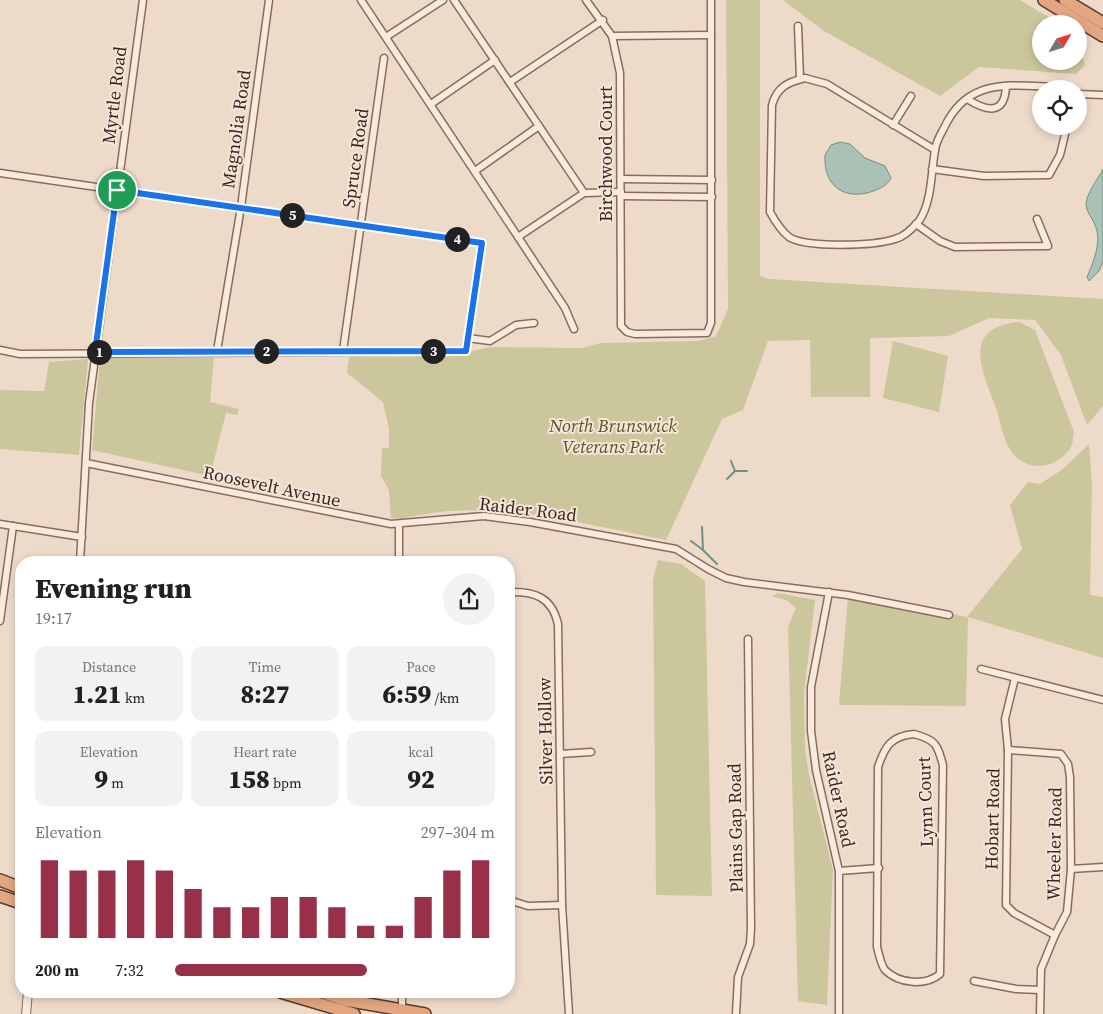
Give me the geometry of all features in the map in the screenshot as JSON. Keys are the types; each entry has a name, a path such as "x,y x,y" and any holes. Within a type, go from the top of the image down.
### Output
{"highway":[{"path":"1044,0 1102,27"},
{"path":"1065,0 1102,27"},
{"path":"0,880 15,886"},
{"path":"0,896 15,901"},
{"path":"296,998 346,1013"},
{"path":"341,998 425,1014"},
{"path":"302,1000 323,1014"}],"street":[{"name":"Myrtle Road","path":"80,556 89,403 143,0"},
{"name":"Magnolia Road","path":"217,351 241,208 269,0"},
{"path":"361,0 565,308 574,330"},
{"path":"386,37 443,0"},
{"path":"454,0 584,193"},
{"name":"Birchwood Court","path":"586,0 603,20 612,36 620,73 619,122 622,179 620,316 622,328 635,334 696,334 707,333 710,329 712,197"},
{"path":"518,238 584,193 712,197 711,0"},
{"path":"510,82 603,20"},
{"path":"798,26 800,79"},
{"path":"612,36 712,35"},
{"name":"Spruce Road","path":"342,351 384,58"},
{"path":"431,104 495,60"},
{"path":"935,150 822,81 800,79 782,87 775,95 772,105 770,212 788,236 804,243 832,245 895,239 911,230 926,207 936,144 953,112 980,90 1006,86 1032,86"},
{"path":"967,99 980,107 992,109 999,106 1005,97 1006,86"},
{"path":"1087,94 1103,95"},
{"path":"893,125 911,96"},
{"path":"475,171 539,126"},
{"path":"932,169 984,176 1049,175 1060,155 1065,135"},
{"path":"0,173 482,243 466,351 217,351 20,354 0,350"},
{"path":"622,179 712,180"},
{"path":"916,224 940,240 955,246 973,248 1048,246 1037,219"},
{"path":"468,338 490,340 516,324 534,323"},
{"name":"Roosevelt Avenue","path":"86,463 399,525 452,519"},
{"name":"Raider Road","path":"452,519 502,517 676,549 726,578 829,592 949,615"},
{"path":"0,524 82,537"},
{"path":"399,525 399,556"},
{"path":"0,621 13,526"},
{"name":"Silver Hollow","path":"515,592 525,591 540,595 556,613 558,624 562,905 569,1014"},
{"name":"Raider Road","path":"829,592 811,686 811,731 816,770 839,871 839,1014"},
{"name":"Plains Gap Road","path":"736,1014 738,978 750,944 751,928 748,639"},
{"path":"981,669 1100,700"},
{"name":"Hobart Road","path":"1016,678 1005,719 1008,750 1006,905 1014,913 1054,936"},
{"name":"Lynn Court","path":"914,734 930,738 938,747 943,765 940,974 933,981 911,982 894,976 884,968 877,947 879,868 878,767 884,748 902,735 914,734"},
{"name":"Wheeler Road","path":"1008,750 1061,754 1068,764 1071,869 1067,912 1054,936 1041,969 1040,1014"},
{"path":"560,754 591,752"},
{"path":"1071,869 1103,867"},
{"path":"839,871 879,868"},
{"path":"515,902 528,906 562,905"},
{"path":"974,981 1016,989 1040,990"},
{"path":"26,1014 27,998"},
{"path":"402,998 402,1011"},
{"path":"344,999 346,1013"}],"green space":[{"name":"North Brunswick Veterans Park","path":"726,0 760,0 760,276 769,279 1103,299 1103,406 1087,425 1061,355 1035,320 989,318 949,336 870,338 870,397 811,397 810,340 768,341 743,410 722,419 666,540 567,520 501,511 468,510 402,519 391,518 389,490 381,476 382,448 389,448 389,429 383,402 347,373 349,357 452,356 490,347 582,348 601,343 699,341 716,336 728,309"},
{"path":"783,0 1020,0 1045,15 1032,15 1032,70 1080,70 1076,74 979,67 940,96 824,31"},
{"path":"1019,322 1035,330 1074,432 1071,446 1064,456 1044,466 1030,465 1012,453 1004,436 982,368 980,355 982,343 988,333 1000,326"},
{"path":"893,341 948,356 939,412 883,398"},
{"path":"100,358 214,358 210,402 239,409 237,415 226,413 210,476 92,450"},
{"path":"88,359 79,455 0,449 0,390 44,391 49,362"},
{"path":"1089,444 1092,483 1090,595 1103,597 1103,658 968,617 966,706 839,705 848,595 967,617 1022,549 1010,505 1028,482 1040,484 1063,469"},
{"path":"658,560 681,564 705,581 712,896 656,895 653,580"},
{"path":"778,593 815,600 804,694 805,747 809,775 833,870 827,1005 798,1001 788,627 796,608 788,601 772,596"}],"shaded area":[{"path":"840,142 850,144 865,158 885,166 891,178 888,182 879,189 856,194 847,193 833,184 825,166 825,155 831,145"},
{"path":"1103,169 1103,262 1099,271 1089,281 1087,277 1094,258 1098,238 1086,204 1090,190"}],"waterway":[{"path":"731,461 735,471"},
{"path":"727,479 735,471 747,471"},
{"path":"702,527 703,550 717,564"},
{"path":"691,541 703,550"}],"route":[{"path":"117,190 482,243 466,351 95,352 117,190"}]}
